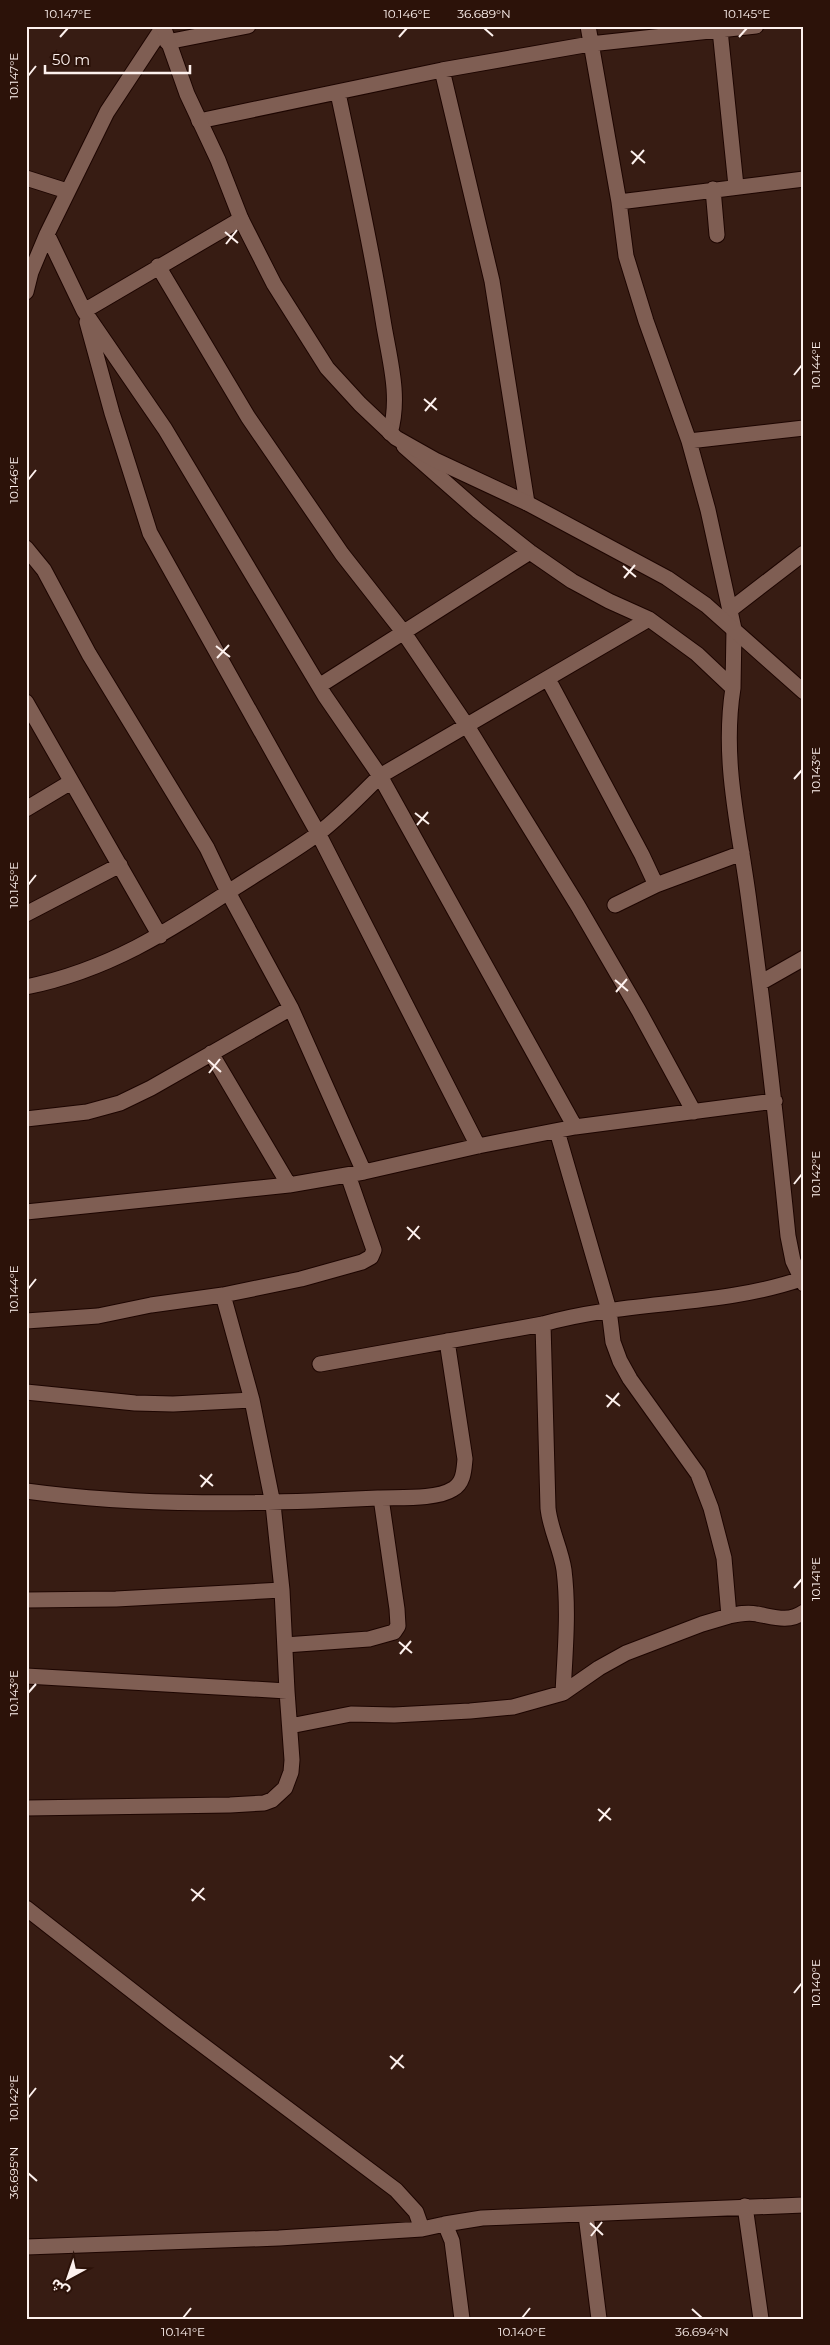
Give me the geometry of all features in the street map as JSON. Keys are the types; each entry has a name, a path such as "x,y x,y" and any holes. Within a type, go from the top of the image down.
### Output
{"street":[{"path":"167,42 248,26"},
{"path":"320,1364 543,1324 575,1315 760,1291 802,1281 793,1261 788,1243 775,1101 729,768 728,735 733,688 734,629 708,510 689,441 646,321 626,256 619,202 588,26"},
{"path":"199,121 442,70 590,44 756,26"},
{"path":"163,27 167,42 199,121 218,160 241,218 274,284 326,368 393,436 478,511 530,552 572,581 609,601 649,619 697,654 733,688"},
{"path":"26,292 31,272 48,234 107,112 163,27"},
{"path":"720,30 736,186"},
{"path":"442,70 492,281 527,503"},
{"path":"338,93 376,280 395,394 393,436"},
{"path":"26,178 67,192"},
{"path":"619,202 713,188 804,179"},
{"path":"713,188 717,235"},
{"path":"84,311 241,218"},
{"path":"48,234 84,311 165,429 320,686 380,776 575,1127"},
{"path":"158,266 248,417 342,554 404,633 466,726 582,914 639,1011 694,1112"},
{"path":"84,311 112,414 150,533 318,833 478,1146"},
{"path":"689,441 804,428"},
{"path":"393,436 435,460 527,503 667,578 706,605 804,692"},
{"path":"26,548 44,570 89,654 207,848 228,892 291,1008 364,1172"},
{"path":"320,686 530,552"},
{"path":"730,610 804,552"},
{"path":"26,987 79,974 100,966 160,936 318,833 350,806 380,776 548,680 649,619"},
{"path":"548,680 638,846 656,885"},
{"path":"26,702 160,936"},
{"path":"26,809 72,782"},
{"path":"615,905 656,885 742,853"},
{"path":"26,914 120,865"},
{"path":"760,983 804,958"},
{"path":"26,1119 87,1112 120,1103 151,1088 291,1008"},
{"path":"212,1053 289,1185"},
{"path":"26,1212 289,1185 364,1172 478,1146 575,1127 775,1101"},
{"path":"557,1132 610,1310 614,1342 620,1361 630,1379 698,1474 711,1508 724,1558 729,1616"},
{"path":"26,1321 98,1316 151,1305 223,1295 327,1272 362,1262 371,1257 374,1250 348,1175"},
{"path":"26,1808 230,1806 264,1803 279,1794 288,1780 292,1760 282,1590 273,1504 252,1400 223,1295"},
{"path":"543,1324 548,1508 550,1522 559,1549 566,1597 564,1693"},
{"path":"26,1490 62,1496 149,1502 273,1504 443,1493 454,1489 460,1482 464,1472 465,1459 447,1341"},
{"path":"26,1392 135,1403 172,1404 252,1400"},
{"path":"285,1645 369,1639 394,1632 398,1626 398,1609 381,1498"},
{"path":"26,1600 116,1600 282,1590"},
{"path":"290,1726 351,1714 394,1716 470,1712 513,1707 564,1693 599,1668 626,1653 702,1624 741,1613 786,1619 796,1617 804,1612"},
{"path":"26,1676 287,1692"},
{"path":"26,1908 172,2022 396,2190 416,2212 422,2229"},
{"path":"26,2247 279,2238 422,2229 482,2218 804,2205"},
{"path":"745,2206 761,2319"},
{"path":"586,2215 599,2319"},
{"path":"445,2224 452,2241 462,2319"}]}
